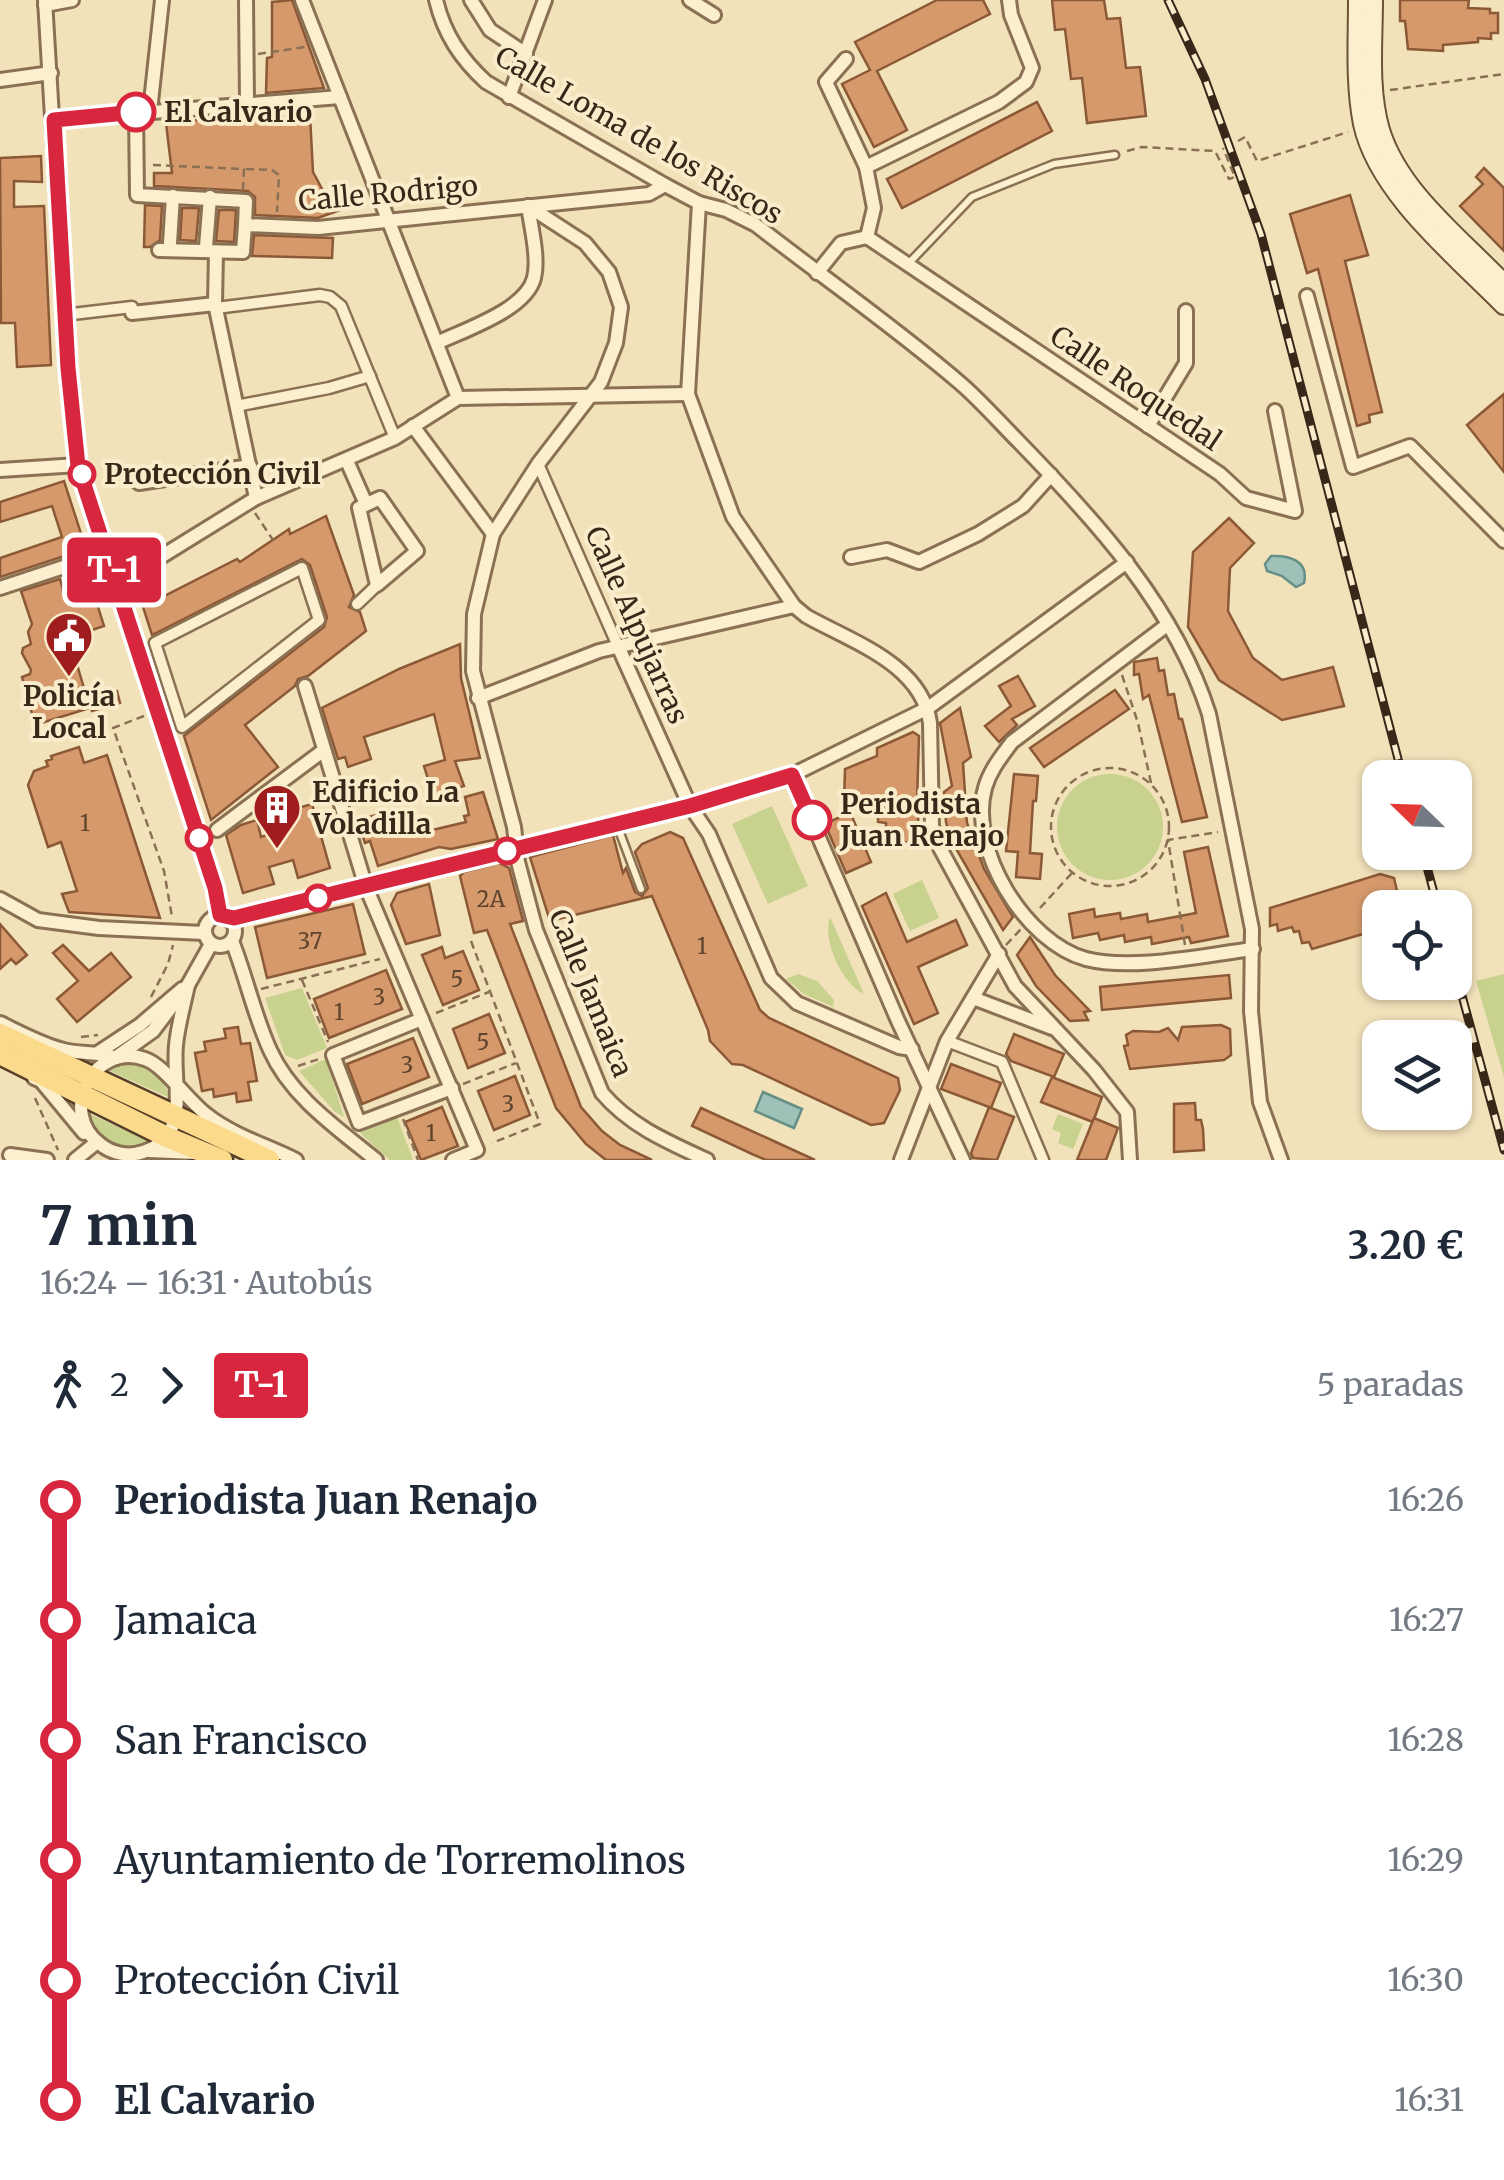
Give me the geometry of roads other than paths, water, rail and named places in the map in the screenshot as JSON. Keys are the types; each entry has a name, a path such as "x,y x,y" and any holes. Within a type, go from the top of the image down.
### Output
{"main road":[{"path":"1358,0 1358,86 1364,127 1382,170 1405,204 1504,305"},
{"path":"1374,0 1374,93 1380,130 1395,164 1414,191 1504,284"},
{"path":"0,1034 167,1136 216,1157"},
{"path":"0,1054 177,1117 269,1160"}],"street":[{"path":"72,0 45,2 64,315 78,466 109,552 224,917 235,930 232,940 270,1051 314,1109 376,1160"},
{"path":"162,0 143,112 137,195 173,196 210,198 246,201 243,252 165,247 173,196"},
{"path":"246,0 247,103"},
{"path":"302,0 458,398"},
{"name":"Calle Loma de los Riscos","path":"436,0 462,60 486,82 665,185 756,225 963,385 1051,475 1128,562 1199,684 1209,714 1254,949 1251,1011 1260,1102 1280,1160"},
{"path":"471,0 490,30 526,54"},
{"path":"509,96 545,0"},
{"path":"690,0 714,15"},
{"path":"866,167 999,102 1026,82 1032,68 1009,0"},
{"path":"817,273 841,243 867,237 874,208 866,167 826,82 846,60"},
{"path":"0,80 51,74"},
{"path":"54,120 340,98"},
{"name":"Calle Rodrigo","path":"245,225 318,228 649,194 665,185"},
{"path":"210,198 215,306 250,466 252,501"},
{"path":"699,203 688,394 733,517 794,606 902,670 920,690 928,708 932,735 932,826 940,848 1015,986 1094,1070 1127,1112 1130,1160"},
{"path":"436,343 504,311 525,296 534,276 528,206"},
{"name":"Calle Jamaica","path":"528,206 586,243 609,272 620,307 616,343 601,382 538,464 493,534 474,614 473,671 478,698 514,827 536,930 602,1093 650,1134 707,1160"},
{"name":"Calle Roquedal","path":"867,237 1220,474 1246,498 1295,511 1275,410"},
{"path":"1307,296 1353,468 1410,446 1504,541"},
{"path":"64,315 330,297 342,306 396,438"},
{"path":"1148,426 1186,363 1186,311"},
{"path":"236,406 370,376"},
{"path":"117,584 252,501 396,438 458,398 688,394"},
{"path":"413,426 493,534"},
{"path":"347,461 366,504"},
{"name":"Calle Alpujarras","path":"538,464 771,978 797,1003 899,1048 912,1050"},
{"path":"0,470 78,466"},
{"path":"139,483 250,466"},
{"path":"852,556 887,550 919,562 978,534 1023,506 1051,475"},
{"path":"357,604 416,551 380,498 359,508 377,585"},
{"path":"0,588 109,552"},
{"path":"141,1155 167,1136 177,1117 176,1043 188,984 208,938 210,919 366,887 690,806 792,775 928,708 1128,562"},
{"path":"302,568 319,620 182,728 155,643 302,568"},
{"path":"478,698 584,655 794,606"},
{"path":"1167,624 1012,742 994,766 984,789 984,840 994,865 1029,921 1060,948 1084,958 1115,963 1254,949"},
{"path":"305,686 366,887 477,1150 453,1160"},
{"path":"217,830 324,750"},
{"path":"792,775 963,1160"},
{"path":"0,899 38,920 208,938 223,946 232,940"},
{"path":"901,1160 947,1041 999,954"},
{"path":"98,1052 140,1025 188,984"},
{"path":"97,1142 82,1120 85,1085 106,1062 153,1031 188,984"},
{"path":"973,998 1054,1029"},
{"path":"422,1019 333,1055 358,1123 452,1088"},
{"path":"0,1023 74,1053 144,1058 168,1075 176,1088 210,1118 296,1160"},
{"path":"947,1041 1002,1062 1043,1160"},
{"path":"0,1061 41,1081 79,1129 97,1142 124,1154 216,1157"},
{"path":"75,1160 97,1142"},
{"path":"90,1160 97,1142"},
{"path":"10,1156 46,1160"}],"lane":[{"path":"908,264 972,196 1054,164 1115,154"},
{"path":"617,823 641,889"}],"water":[{"path":"1271,556 1285,557 1301,565 1304,583 1296,587 1267,571 1265,564"},
{"path":"763,1092 802,1109 794,1128 755,1111"}],"railway":[{"path":"1168,0 1205,79 1261,234 1398,760"},
{"path":"1428,870 1433,890"},
{"path":"1463,1000 1504,1150"}],"place":[{"name":"El Calvario","path":"136,112"},
{"name":"Protección Civil","path":"82,474"},
{"name":"Policía Local","path":"69,678"},
{"name":"Periodista Juan Renajo","path":"812,820"},
{"name":"Edificio La Voladilla","path":"277,850"}]}
